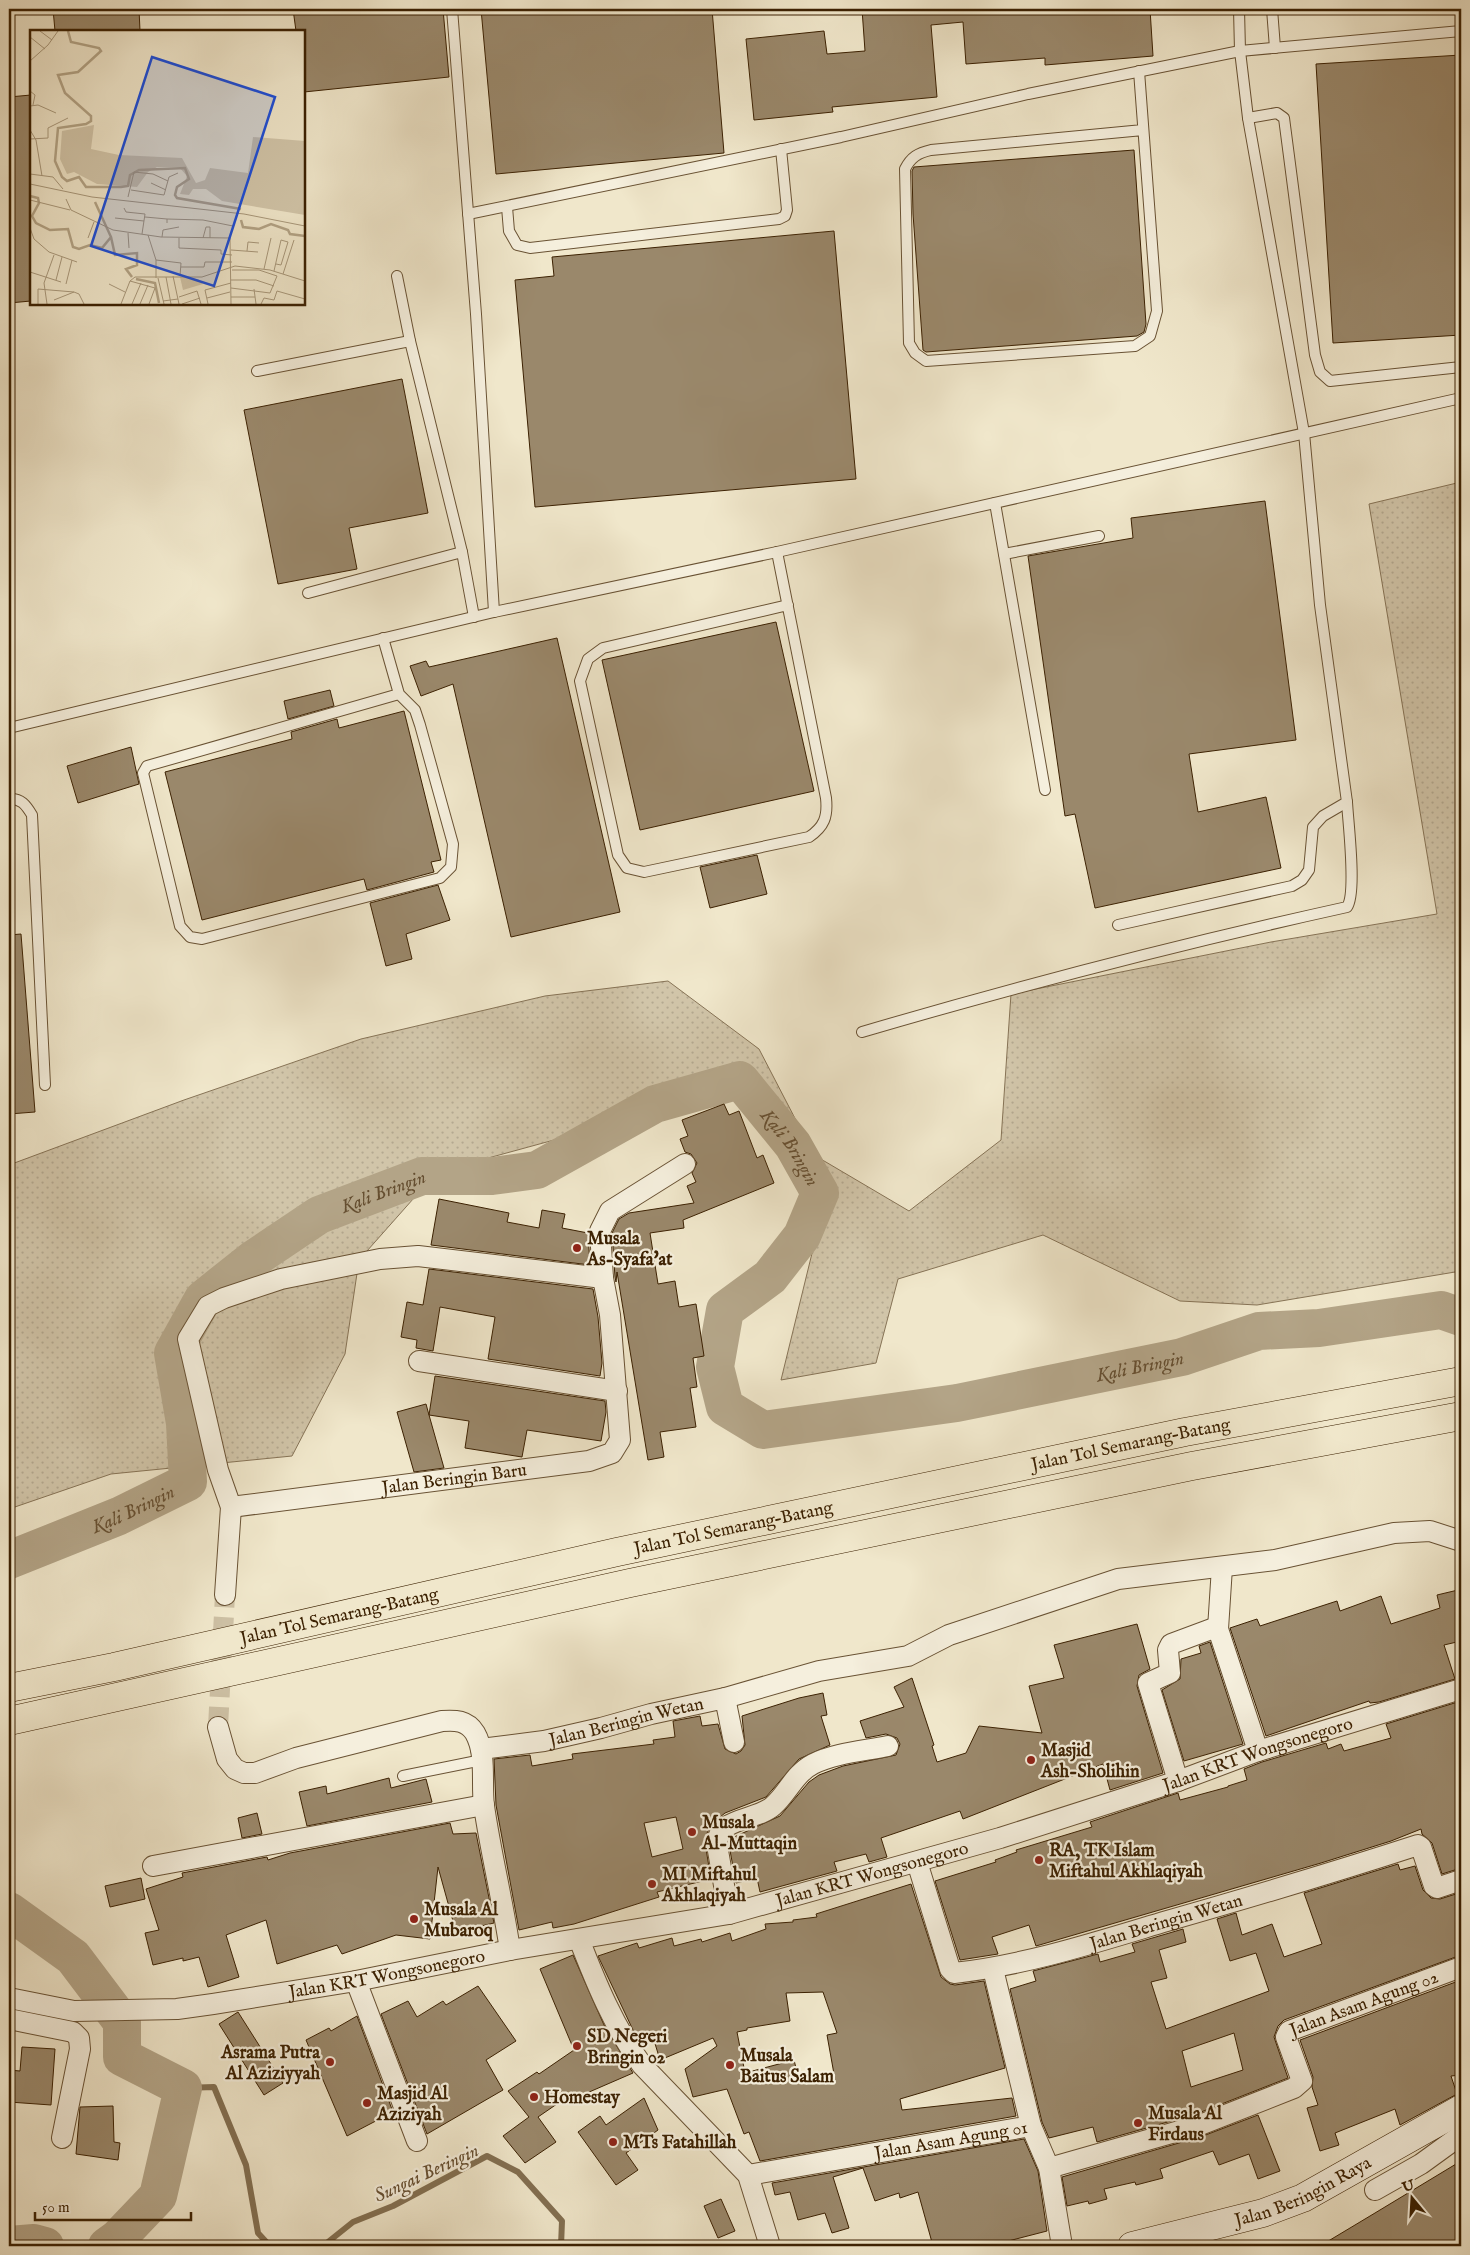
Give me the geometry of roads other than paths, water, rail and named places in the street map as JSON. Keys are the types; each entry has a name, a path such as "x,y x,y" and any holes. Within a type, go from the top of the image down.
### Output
{"highway":[{"name":"Jalan Tol Semarang–Batang","path":"9,1688 123,1665 617,1552 1185,1432 1453,1383"},
{"name":"Jalan Tol Semarang–Batang","path":"9,1721 630,1582 1192,1466 1452,1417"}],"street":[{"name":"Jalan Beringin Baru","path":"231,1507 588,1461 612,1453 620,1440 610,1315 603,1278 600,1231 610,1211 685,1164"},
{"path":"225,1595 231,1507 218,1470 188,1339 208,1306 224,1298 280,1279 380,1259 418,1256 603,1278"},
{"path":"419,1361 617,1391"},
{"path":"725,1698 819,1671 908,1656 949,1636 1118,1580 1275,1560 1394,1533 1430,1531 1461,1541"},
{"path":"1222,1567 1218,1630 1258,1751"},
{"path":"1178,1781 1148,1683 1170,1673 1168,1650 1171,1644 1214,1628 1218,1630"},
{"name":"Jalan KRT Wongsonegoro","path":"9,1998 74,2011 177,2009 356,1981 510,1950 730,1914 1000,1838 1178,1781 1258,1751 1461,1689"},
{"name":"Jalan Beringin Wetan","path":"481,1755 725,1698 734,1742"},
{"path":"218,1727 227,1759 235,1769 244,1773 254,1773 296,1758 442,1721 457,1720 466,1723 475,1733 481,1755 484,1805 510,1950"},
{"path":"730,1914 717,1845 717,1837 723,1827 773,1806 798,1774 811,1765 822,1760 888,1746"},
{"path":"153,1866 484,1805"},
{"name":"Jalan Beringin Wetan","path":"917,1862 952,1972 993,1969 1116,1937 1418,1845 1421,1847 1434,1886 1437,1888 1461,1880"},
{"path":"579,1939 595,1979 628,2046 642,2065 748,2175 770,2246"},
{"name":"Jalan Asam Agung 02","path":"1048,2168 1200,2125 1294,2088 1302,2081 1286,2037 1289,2031 1461,1967"},
{"path":"993,1969 1032,2126"},
{"path":"356,1981 418,2141"},
{"path":"9,2019 73,2032 79,2038 80,2049 62,2138"},
{"name":"Jalan Beringin Raya","path":"1132,2246 1263,2213 1303,2198 1461,2109"},
{"name":"Jalan Asam Agung 01","path":"748,2175 1032,2126 1048,2168 1062,2246"},
{"path":"1375,2190 1421,2164 1461,2135"}],"lane":[{"path":"452,9 476,314 494,612"},
{"path":"862,1032 1056,978 1263,925 1347,907 1351,899 1352,878 1347,802 1320,606 1304,433 1248,118 1240,51 1239,9"},
{"path":"1272,9 1275,48"},
{"path":"468,214 781,149 1028,94 1240,51 1461,31"},
{"path":"1139,71 1157,311 1150,336 1135,346 926,361 915,353 909,343 904,169 910,160 919,153 931,150 1143,130"},
{"path":"1248,118 1277,113 1284,118 1315,355 1320,372 1330,381 1461,367"},
{"path":"507,207 509,232 517,245 530,248 779,218 785,216 787,210 781,149"},
{"path":"397,276 410,341 462,552 474,617"},
{"path":"257,371 410,341"},
{"path":"9,728 494,612 777,552 1461,398"},
{"path":"995,503 1045,790"},
{"path":"1004,554 1099,536"},
{"path":"308,593 462,552"},
{"path":"777,552 788,606 826,798 828,812 822,829 809,837 644,872 626,868 618,855 580,681 588,659 603,648 788,606"},
{"path":"383,638 399,694 414,710 420,725 453,844 450,867 440,878 202,940 190,937 180,926 143,773 146,766 399,694"},
{"path":"9,799 15,798 25,803 32,815 45,1085"},
{"path":"1118,925 1292,886 1302,880 1309,870 1313,827 1323,816 1347,802"},
{"path":"403,1776 481,1755"}],"waterway":[{"name":"Kali Bringin","path":"9,1560 119,1516 188,1482 185,1423 173,1353 203,1299 252,1260 319,1215 422,1176 492,1176 537,1170 655,1104 740,1080 793,1145 820,1193 802,1236 770,1277 725,1310 715,1367 725,1407 763,1430 957,1403 1182,1357 1259,1331 1319,1328 1441,1310 1461,1317"},
{"path":"9,1911 73,1957 122,2022 122,2057 183,2088 158,2196 118,2238 107,2246"},
{"name":"Sungai Beringin","path":"183,2088 214,2087 246,2165 258,2233 270,2246"},
{"name":"Sungai Beringin","path":"323,2246 353,2222 393,2206 487,2156 518,2172 562,2221 561,2246"},
{"path":"9,2245 34,2243 45,2246"}],"tunnel":[{"path":"218,1727 225,1595"}],"place":[{"name":"Musala As-Syafa'at","path":"577,1248"},
{"name":"Masjid Ash-Sholihin","path":"1031,1760"},
{"name":"Musala Al-Muttaqin","path":"692,1832"},
{"name":"RA, TK Islam Miftahul Akhlaqiyah","path":"1039,1860"},
{"name":"MI Miftahul Akhlaqiyah","path":"652,1884"},
{"name":"Musala Al Mubaroq","path":"414,1919"},
{"name":"SD Negeri Bringin 02","path":"577,2046"},
{"name":"Asrama Putra Al Aziziyyah","path":"330,2062"},
{"name":"Musala Baitus Salam","path":"730,2065"},
{"name":"Homestay","path":"534,2097"},
{"name":"Masjid Al Aziziyah","path":"367,2103"},
{"name":"Musala Al Firdaus","path":"1138,2123"},
{"name":"MTs Fatahillah","path":"613,2142"}]}
